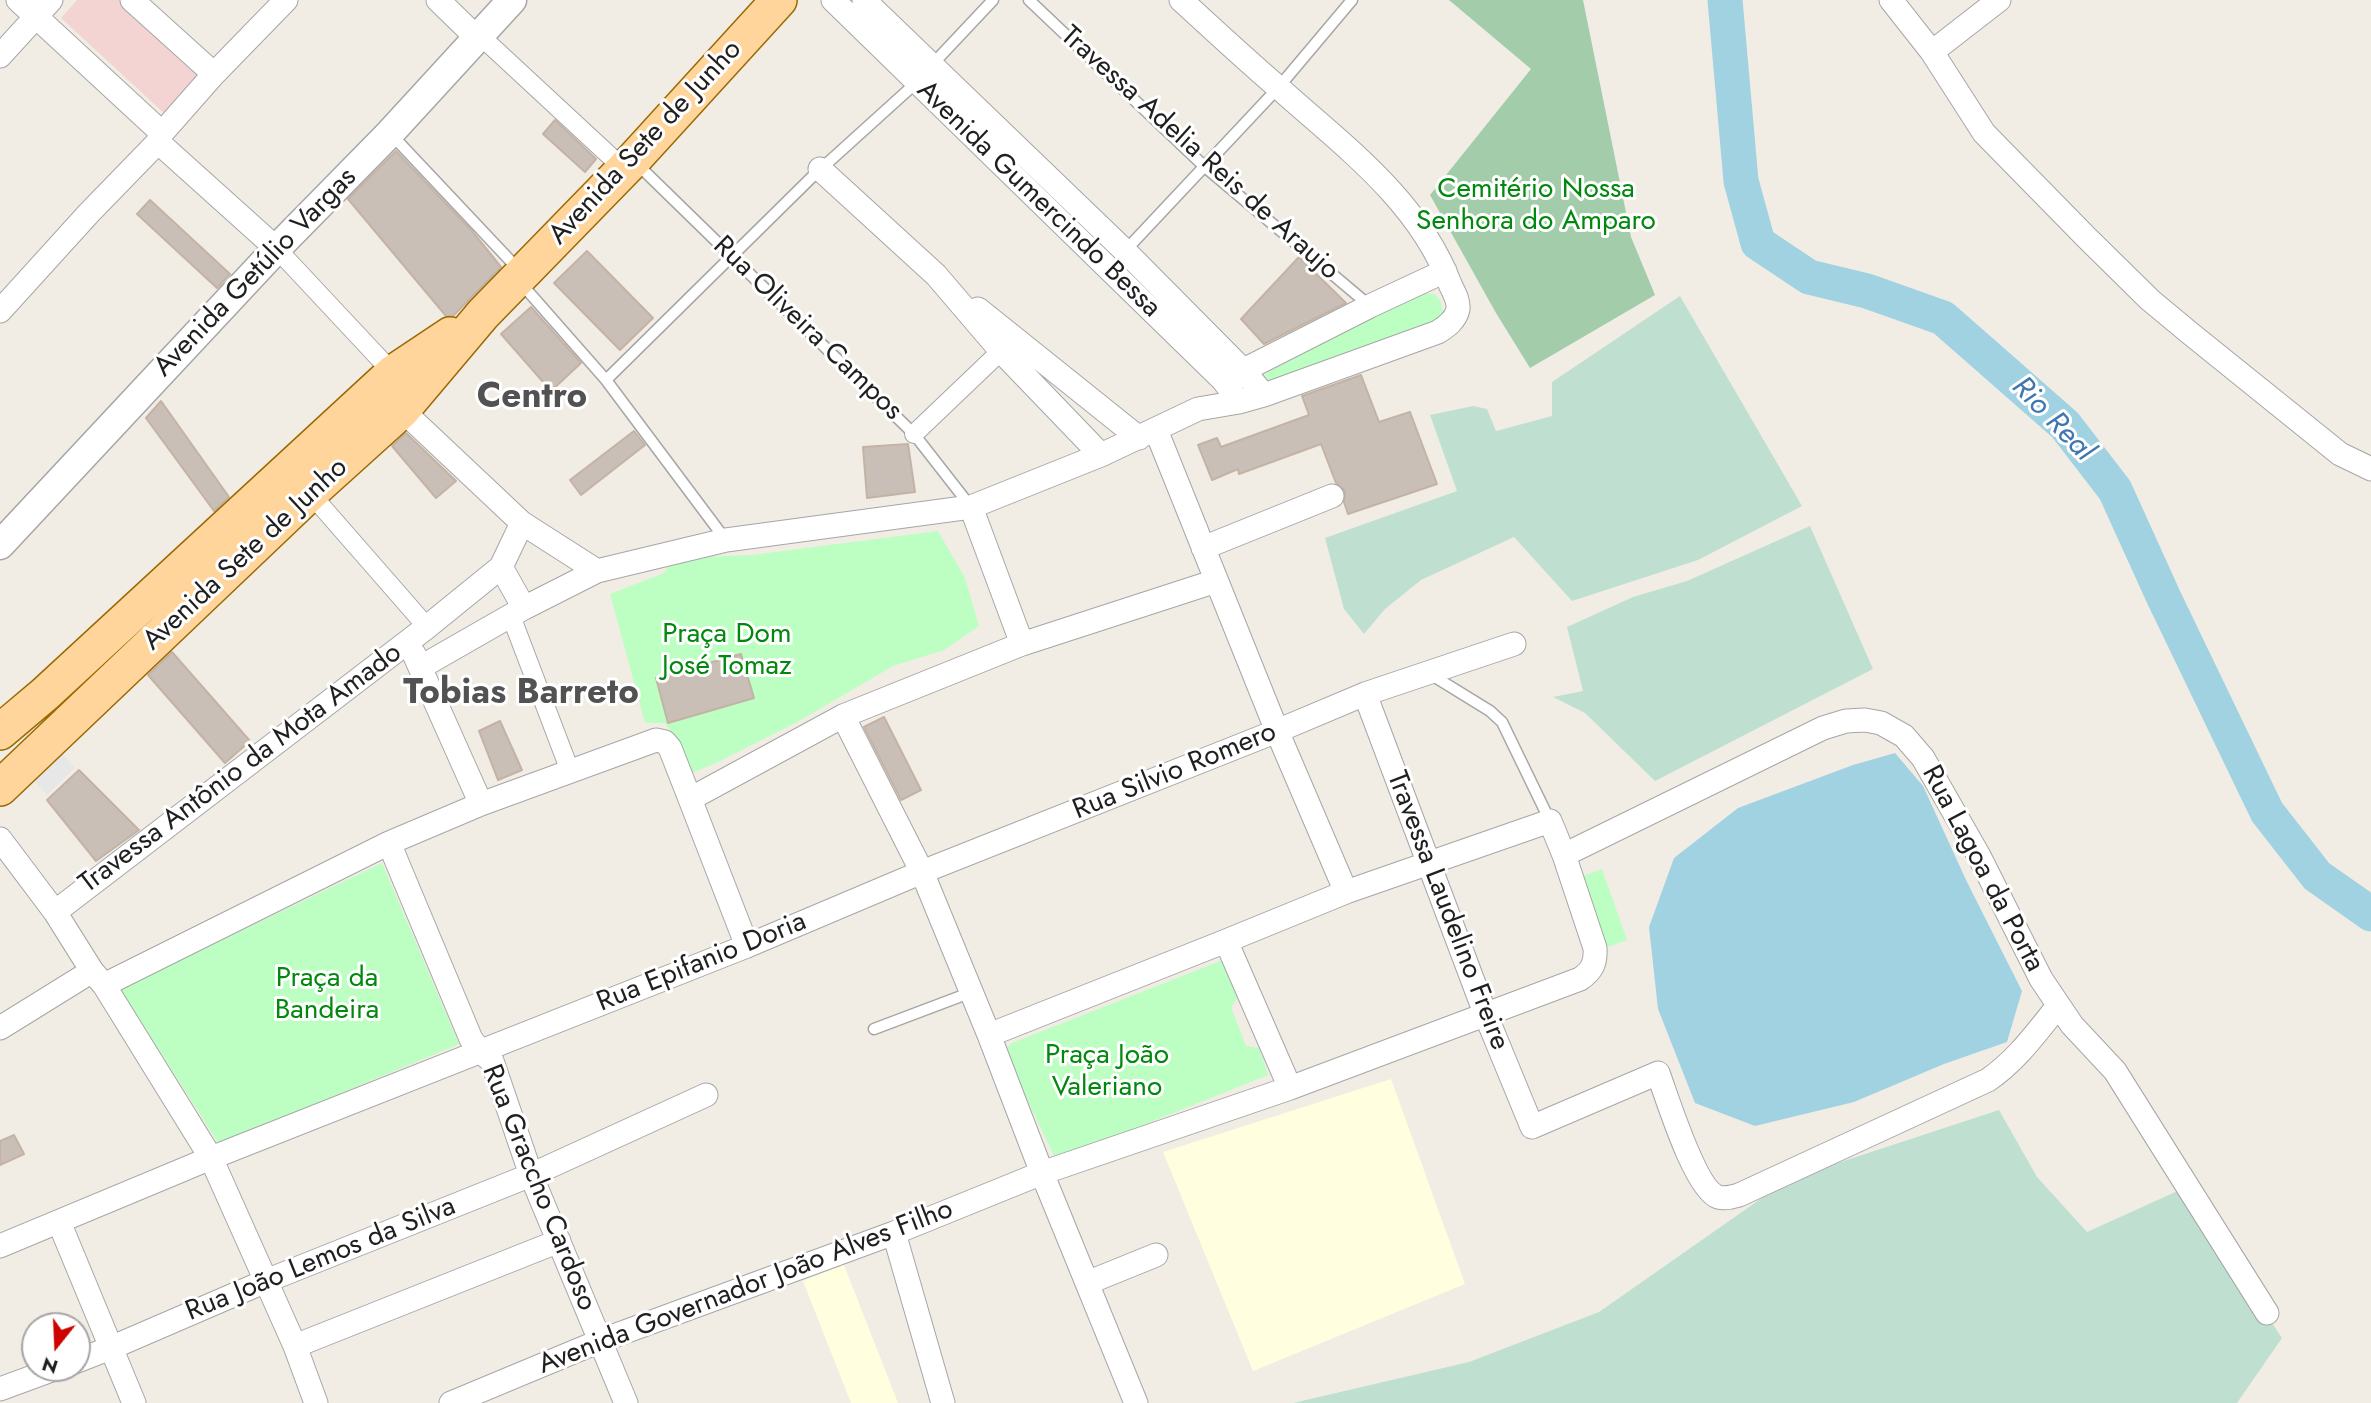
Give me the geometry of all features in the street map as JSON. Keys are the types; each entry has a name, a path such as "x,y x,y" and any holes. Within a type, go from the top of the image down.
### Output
{"main road":[{"name":"Avenida Sete de Junho","path":"0,788 310,493 402,410 483,314 629,165 779,0"},
{"name":"Avenida Sete de Junho","path":"0,732 45,694 393,373 483,314"},
{"path":"45,694 60,688 71,689 73,693 74,707 60,732"}],"street":[{"path":"19,0 43,8 160,137 277,249 393,373"},
{"path":"132,0 214,74"},
{"path":"438,0 482,33 487,42 629,165"},
{"name":"Avenida Getúlio Vargas","path":"0,545 277,249 390,133 512,0"},
{"name":"Avenida Gumercindo Bessa","path":"833,0 1106,267 1233,375 1264,395"},
{"name":"Avenida Gumercindo Bessa","path":"864,0 1125,251 1233,375 1239,402"},
{"path":"421,667 517,612 597,571 726,540 971,507 1101,456 1198,409 1264,395 1438,332 1451,322 1458,311 1446,271 1418,224 1393,193 1349,149 1181,0"},
{"path":"1891,0 1932,52 1984,133 2150,300 2340,454 2371,469"},
{"path":"1932,52 1999,0"},
{"path":"0,311 282,1"},
{"path":"0,56 43,8"},
{"path":"820,169 936,275 1148,434 1203,548 1277,732 1346,892"},
{"path":"1198,409 1233,375 1446,271"},
{"path":"936,275 1001,351 1101,456"},
{"path":"914,434 1001,351"},
{"path":"402,410 522,523 597,571"},
{"path":"310,493 427,627"},
{"path":"1203,548 1332,496"},
{"path":"971,507 1022,644"},
{"path":"522,523 501,567 570,771"},
{"name":"Travessa Antônio da Mota Amado","path":"55,912 427,627 501,567"},
{"path":"690,799 843,716 1022,644 1216,582"},
{"path":"407,642 421,667 481,804"},
{"name":"Rua Silvio Romero","path":"922,872 1277,732 1364,694 1514,644"},
{"name":"Travessa Laudelino Freire","path":"1364,694 1485,1013 1532,1127 1658,1073 1697,1174 1713,1195 1727,1198 1816,1161 1988,1080 2006,1068 2058,1006"},
{"path":"843,716 922,872 1136,1403"},
{"name":"Rua Lagoa da Porta","path":"1564,855 1823,728 1846,721 1865,720 1881,723 1904,736 1923,758 1979,856 2041,979 2058,1006 2115,1071 2267,1313"},
{"path":"0,1028 98,978 389,843 481,804 656,740 665,742 670,748 747,946"},
{"path":"989,1034 1226,942 1346,892 1550,821 1564,855 1595,948 1592,969 1580,979 1290,1088 1042,1173"},
{"path":"0,839 55,912 211,1158 295,1346 316,1403"},
{"path":"0,1246 211,1158 481,1052 471,1039 389,843"},
{"name":"Rua Epifanio Doria","path":"481,1052 747,946 922,872"},
{"path":"1226,942 1290,1088"},
{"name":"Rua Graccho Cardoso","path":"481,1052 492,1061 531,1175 626,1403"},
{"name":"Rua João Lemos da Silva","path":"91,1355 266,1281 531,1175 706,1095"},
{"name":"Avenida Governador João Alves Filho","path":"451,1403 600,1341 894,1233 1042,1173"},
{"path":"59,1222 134,1403"},
{"path":"894,1233 943,1403"},
{"path":"295,1346 559,1241"},
{"path":"1087,1283 1156,1255"},
{"path":"0,1389 21,1381"}],"lane":[{"path":"606,380 820,169 917,82 993,0"},
{"name":"Travessa Adelia Reis de Araujo","path":"1029,0 1205,167 1370,306"},
{"path":"1106,267 1125,251 1278,88 1352,0"},
{"path":"390,133 520,276 606,380 726,540"},
{"name":"Rua Oliveira Campos","path":"629,165 732,256 914,434 971,507"},
{"path":"1428,673 1497,717 1550,821"},
{"path":"874,1029 972,992"}],"shaded area":[{"path":"77,0 122,0 204,77 167,116 61,18"},
{"path":"1680,296 1802,506 1698,560 1572,601 1514,537 1421,580 1385,609 1364,634 1344,609 1325,538 1457,491 1430,415 1473,406 1487,409 1496,431 1552,416 1552,382"},
{"path":"1810,526 1873,669 1655,781 1585,713 1553,697 1583,691 1567,627 1633,597 1687,581"},
{"path":"59,750 75,768 47,795 31,778"},
{"path":"1391,1079 1465,1284 1253,1371 1163,1152"},
{"path":"1999,1110 2037,1177 2087,1232 2182,1189 2282,1338 2237,1403 1293,1403 1469,1362 1599,1312 1789,1179"},
{"path":"844,1265 898,1403 851,1403 803,1281"}],"green space":[{"name":"Cemitério Nossa Senhora do Amparo","path":"1449,0 1583,0 1631,237 1655,295 1530,368 1430,195 1531,69"},
{"path":"1418,293 1435,294 1441,302 1443,313 1436,323 1263,381 1262,377 1272,370"},
{"name":"Praça Dom José Tomaz","path":"938,531 965,578 979,626 944,650 893,666 799,721 692,773 678,742 665,723 645,723 610,594 664,573 674,558 752,555"},
{"name":"Praça da Bandeira","path":"382,863 459,1044 219,1144 120,989"},
{"path":"1602,869 1627,940 1605,948 1580,877"},
{"name":"Praça João Valeriano","path":"1223,960 1238,998 1231,1007 1246,1046 1259,1048 1268,1075 1056,1160 1004,1051 1012,1043"}],"water":[{"path":"1895,753 1923,786 1967,882 2022,991 2007,1042 1944,1064 1854,1102 1755,1126 1695,1103 1658,1009 1649,927 1674,858 1738,808 1853,765"}],"building":[{"path":"555,120 596,159 585,172 543,134"},
{"path":"396,151 472,231 501,267 453,316 446,316 348,199"},
{"path":"150,200 230,274 217,288 137,214"},
{"path":"587,251 653,318 620,350 554,283"},
{"path":"1299,257 1346,303 1264,344 1241,319"},
{"path":"531,307 581,363 551,391 501,334"},
{"path":"1361,375 1379,422 1410,412 1437,484 1348,514 1344,502 1345,491 1336,483 1321,444 1239,474 1238,469 1212,480 1198,445 1217,438 1221,447 1309,415 1302,396"},
{"path":"161,401 229,497 214,511 146,418"},
{"path":"634,431 645,445 581,495 570,480"},
{"path":"406,433 456,481 436,498 392,446"},
{"path":"908,444 915,492 867,498 863,447"},
{"path":"172,652 250,741 225,763 148,675"},
{"path":"741,654 754,698 668,723 656,678"},
{"path":"884,717 921,790 901,800 864,727"},
{"path":"500,721 522,770 498,780 479,731"},
{"path":"79,770 139,830 96,861 47,800"},
{"path":"14,1135 24,1154 0,1165 0,1141"}],"waterway":[{"name":"Rio Real","path":"1725,0 1741,181 1758,243 1809,277 1867,291 1943,318 2065,425 2115,490 2267,812 2317,876 2371,914"}],"district":[{"name":"Centro","path":"532,399"},
{"name":"Tobias Barreto","path":"521,695"}]}
